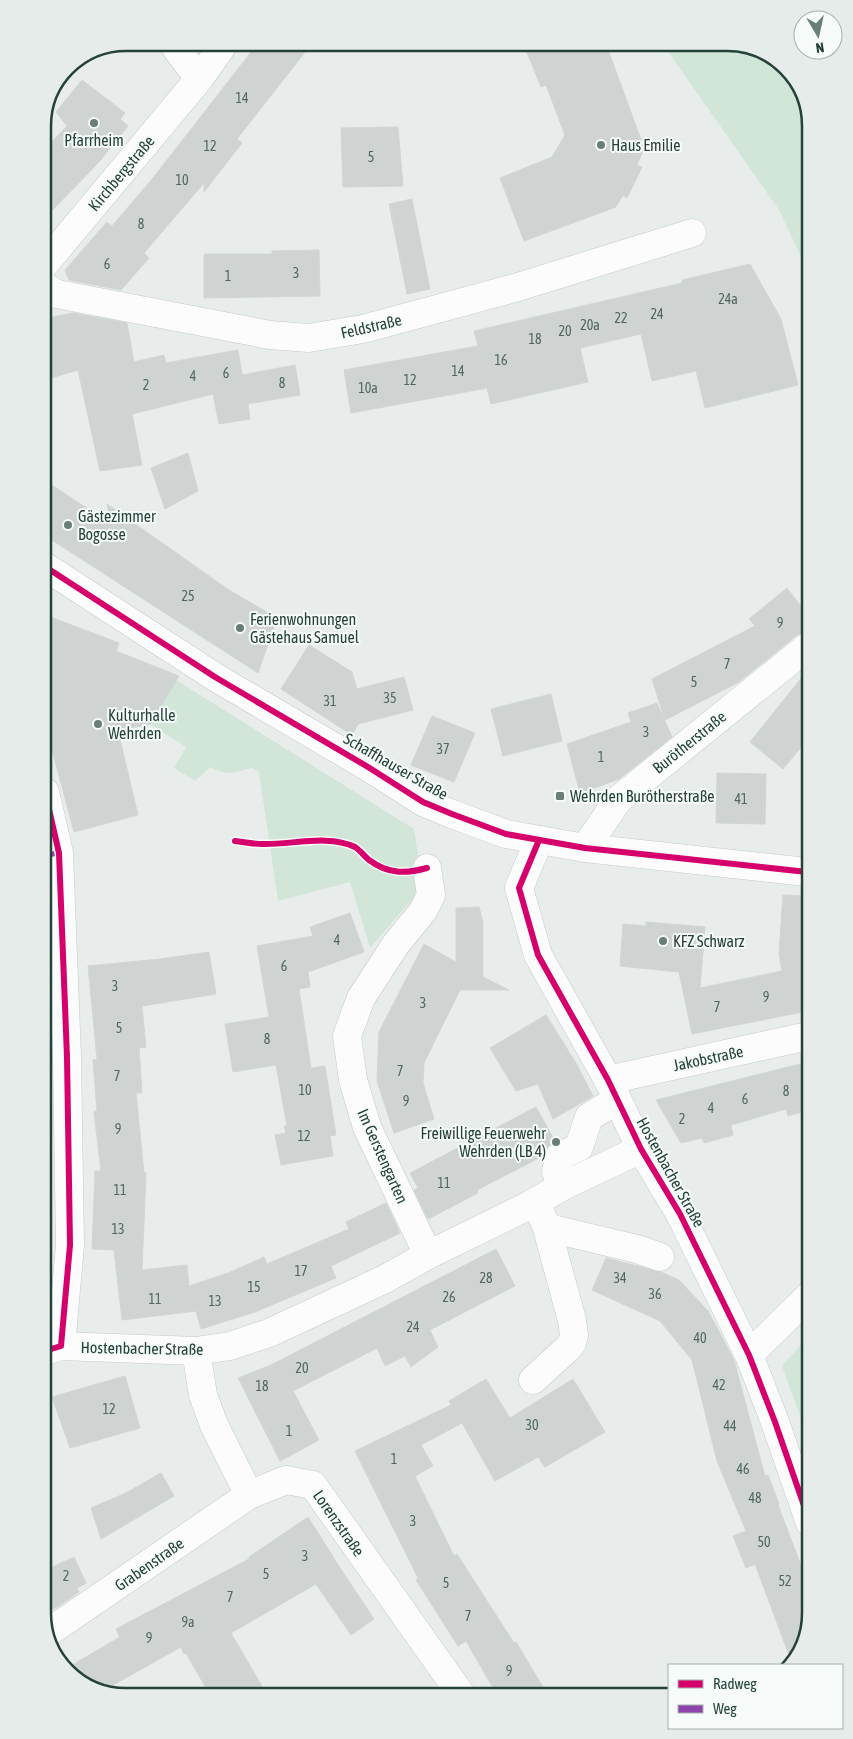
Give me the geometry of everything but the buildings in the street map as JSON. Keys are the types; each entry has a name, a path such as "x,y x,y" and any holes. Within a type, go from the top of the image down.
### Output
{"street":[{"path":"178,51 199,79"},
{"name":"Kirchbergstraße","path":"51,256 199,79 219,51"},
{"name":"Feldstraße","path":"51,291 57,294 270,335 309,338 363,329 500,292 692,233"},
{"name":"Schaffhauser Straße","path":"51,571 215,677 368,766 423,802 506,834 585,848 802,871"},
{"name":"Burötherstraße","path":"585,848 618,800 802,651"},
{"path":"51,818 59,853 67,1057 70,1245 55,1348"},
{"name":"Hostenbacher Straße","path":"539,840 518,888 538,955 612,1090 641,1149 680,1214 749,1355 802,1500"},
{"name":"Im Gerstengarten","path":"427,868 431,895 423,911 396,944 361,998 348,1036 353,1080 367,1126 428,1255"},
{"name":"Jakobstraße","path":"564,1186 556,1172 559,1157 579,1147 589,1116 612,1090 802,1038"},
{"name":"Hostenbacher Straße","path":"55,1348 196,1351 230,1346 269,1333 385,1279 428,1255 541,1213 564,1186 641,1149"},
{"path":"541,1213 566,1233 660,1256"},
{"path":"533,1380 568,1348 572,1343 574,1334 569,1307 541,1213"},
{"path":"749,1355 802,1303"},
{"path":"196,1351 203,1395 214,1425 249,1495"},
{"name":"Lorenzstraße","path":"249,1495 286,1480 313,1485 456,1688"},
{"name":"Grabenstraße","path":"54,1629 249,1495"}],"green space":[{"path":"668,51 732,51 751,55 776,70 789,85 796,98 802,126 802,259 779,210"},
{"path":"176,680 414,829 423,887 370,948 350,882 278,901 259,772 252,768 226,773 210,767 195,781 174,768 186,747 150,724"},
{"path":"802,1344 802,1422 782,1366"}],"marked path":[{"path":"51,854 59,853"}],"cycle path":[{"path":"51,571 215,677 368,767 423,802 452,814 506,834 585,848 802,871"},
{"path":"51,818 59,853 67,1057 70,1245 61,1346 51,1349"},
{"path":"539,840 519,888 538,955 608,1080 641,1149 680,1214 749,1355 802,1500"},
{"path":"235,841 262,844 333,841 355,847 369,860 383,868 397,872 427,868"}],"place":[{"name":"Pfarrheim","path":"94,123"},
{"name":"Haus Emilie","path":"601,145"},
{"name":"Gästezimmer Bogosse","path":"68,525"},
{"name":"Ferienwohnungen Gästehaus Samuel","path":"240,628"},
{"name":"Kulturhalle Wehrden","path":"98,724"},
{"name":"Wehrden Burötherstraße","path":"560,796"},
{"name":"KFZ Schwarz","path":"663,941"},
{"name":"Freiwillige Feuerwehr Wehrden (LB 4)","path":"556,1142"}]}
